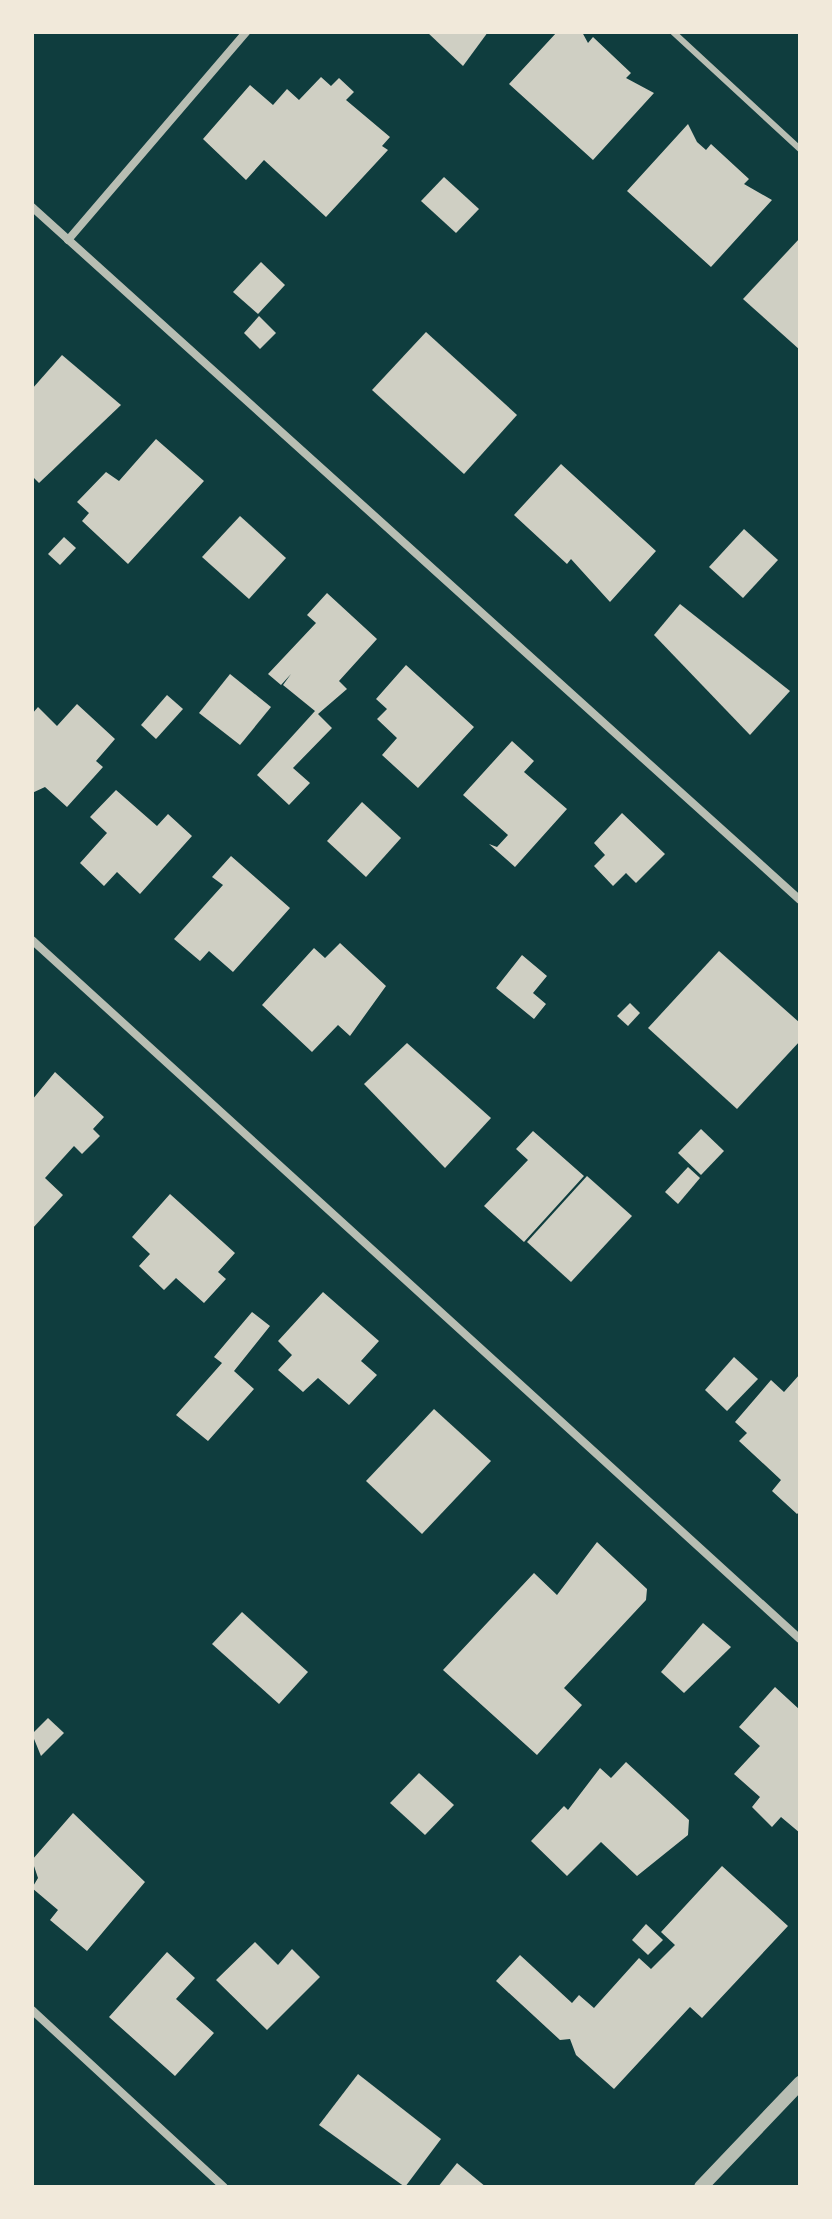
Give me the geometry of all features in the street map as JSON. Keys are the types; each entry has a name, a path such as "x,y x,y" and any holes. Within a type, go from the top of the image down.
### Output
{"street":[{"path":"68,240 246,32"},
{"path":"32,207 800,900"},
{"path":"32,940 800,1639"},
{"path":"32,2010 224,2187"},
{"path":"701,2187 800,2083"}],"lane":[{"path":"673,32 800,149"}],"building":[{"path":"427,32 488,32 463,66"},
{"path":"557,32 582,32 588,43 593,37 631,73 626,78 654,93 593,160 509,84"},
{"path":"321,77 331,86 339,78 354,92 346,100 390,137 382,146 388,150 326,217 264,160 246,180 203,139 250,85 273,105 287,89 299,100"},
{"path":"688,124 697,142 706,150 711,144 749,179 744,184 772,200 711,267 627,191"},
{"path":"444,177 479,209 456,233 421,201"},
{"path":"800,238 800,350 743,299"},
{"path":"261,262 285,285 258,314 233,292"},
{"path":"259,316 276,333 260,349 244,333"},
{"path":"426,332 517,415 464,474 372,390"},
{"path":"62,355 121,405 39,483 32,476 32,389"},
{"path":"156,439 204,481 128,564 82,521 89,513 77,502 106,472 119,481"},
{"path":"561,464 656,551 610,602 571,559 567,564 514,515"},
{"path":"240,516 286,558 249,599 202,557"},
{"path":"744,529 778,560 743,598 709,567"},
{"path":"64,537 76,548 60,565 48,554"},
{"path":"327,593 377,639 339,681 347,689 318,714 332,728 293,768 310,783 289,805 257,775 315,711 283,685 291,674 281,685 268,674 316,623 307,615"},
{"path":"680,604 790,691 750,735 654,635"},
{"path":"406,665 474,727 418,788 382,755 397,738 377,719 387,709 376,699"},
{"path":"230,674 271,707 240,745 199,713"},
{"path":"167,695 183,709 156,739 141,725"},
{"path":"77,704 115,739 96,761 103,767 67,807 45,787 32,793 32,714 38,707 57,726"},
{"path":"512,741 534,761 524,772 567,809 515,867 489,844 497,847 508,835 463,795"},
{"path":"116,790 157,826 168,814 192,836 140,894 117,872 104,886 80,863 107,833 90,817"},
{"path":"362,802 401,838 366,877 327,841"},
{"path":"622,813 665,854 636,883 626,873 613,886 594,866 605,855 594,843"},
{"path":"231,856 290,908 233,972 209,951 200,961 174,939 223,885 212,877"},
{"path":"340,943 386,986 350,1036 338,1025 312,1052 262,1005 314,948 325,958"},
{"path":"719,951 800,1023 800,1041 737,1109 648,1028"},
{"path":"522,955 547,976 533,993 546,1004 534,1019 496,988"},
{"path":"630,1003 640,1013 628,1026 617,1016"},
{"path":"407,1043 491,1118 445,1168 364,1084"},
{"path":"55,1072 104,1117 93,1129 100,1136 82,1154 74,1146 45,1178 63,1195 32,1229 32,1100"},
{"path":"701,1129 724,1151 701,1175 678,1153"},
{"path":"533,1131 584,1176 524,1242 484,1206 528,1160 516,1149"},
{"path":"688,1167 700,1178 678,1204 665,1192"},
{"path":"587,1176 632,1216 571,1282 527,1242"},
{"path":"170,1194 235,1253 218,1272 226,1279 204,1303 176,1278 164,1290 139,1266 150,1254 132,1237"},
{"path":"323,1292 379,1341 361,1361 377,1375 349,1405 318,1378 303,1392 278,1370 292,1355 278,1341"},
{"path":"252,1312 270,1326 234,1371 254,1389 208,1441 176,1415 222,1363 214,1357"},
{"path":"734,1357 758,1379 727,1411 705,1390"},
{"path":"800,1374 800,1511 797,1514 772,1491 781,1480 739,1441 747,1433 735,1422 771,1380 784,1392"},
{"path":"434,1409 491,1461 422,1534 366,1481"},
{"path":"597,1542 647,1589 646,1600 564,1688 582,1705 537,1755 443,1670 534,1573 557,1595"},
{"path":"242,1612 308,1672 279,1704 212,1644"},
{"path":"703,1623 731,1647 684,1693 661,1672"},
{"path":"775,1687 800,1710 800,1833 781,1817 772,1827 752,1807 760,1797 734,1774 760,1746 739,1727"},
{"path":"48,1718 64,1733 41,1756 32,1734"},
{"path":"626,1762 689,1820 688,1835 637,1876 601,1842 567,1876 531,1841 564,1806 568,1810 600,1768 611,1778"},
{"path":"419,1773 454,1805 425,1835 390,1803"},
{"path":"73,1813 145,1882 87,1951 50,1920 58,1910 32,1888 38,1878 32,1860"},
{"path":"722,1866 788,1926 702,2018 690,2007 614,2089 576,2055 570,2039 560,2040 496,1981 520,1955 572,2003 579,1995 594,2008 639,1958 651,1969 675,1945 661,1932"},
{"path":"646,1924 663,1940 648,1955 632,1940"},
{"path":"255,1942 278,1965 292,1949 320,1977 267,2030 216,1980"},
{"path":"167,1952 195,1978 176,1999 214,2033 175,2076 109,2017"},
{"path":"358,2074 441,2139 405,2187 319,2125"},
{"path":"457,2163 486,2187 438,2187"}]}
